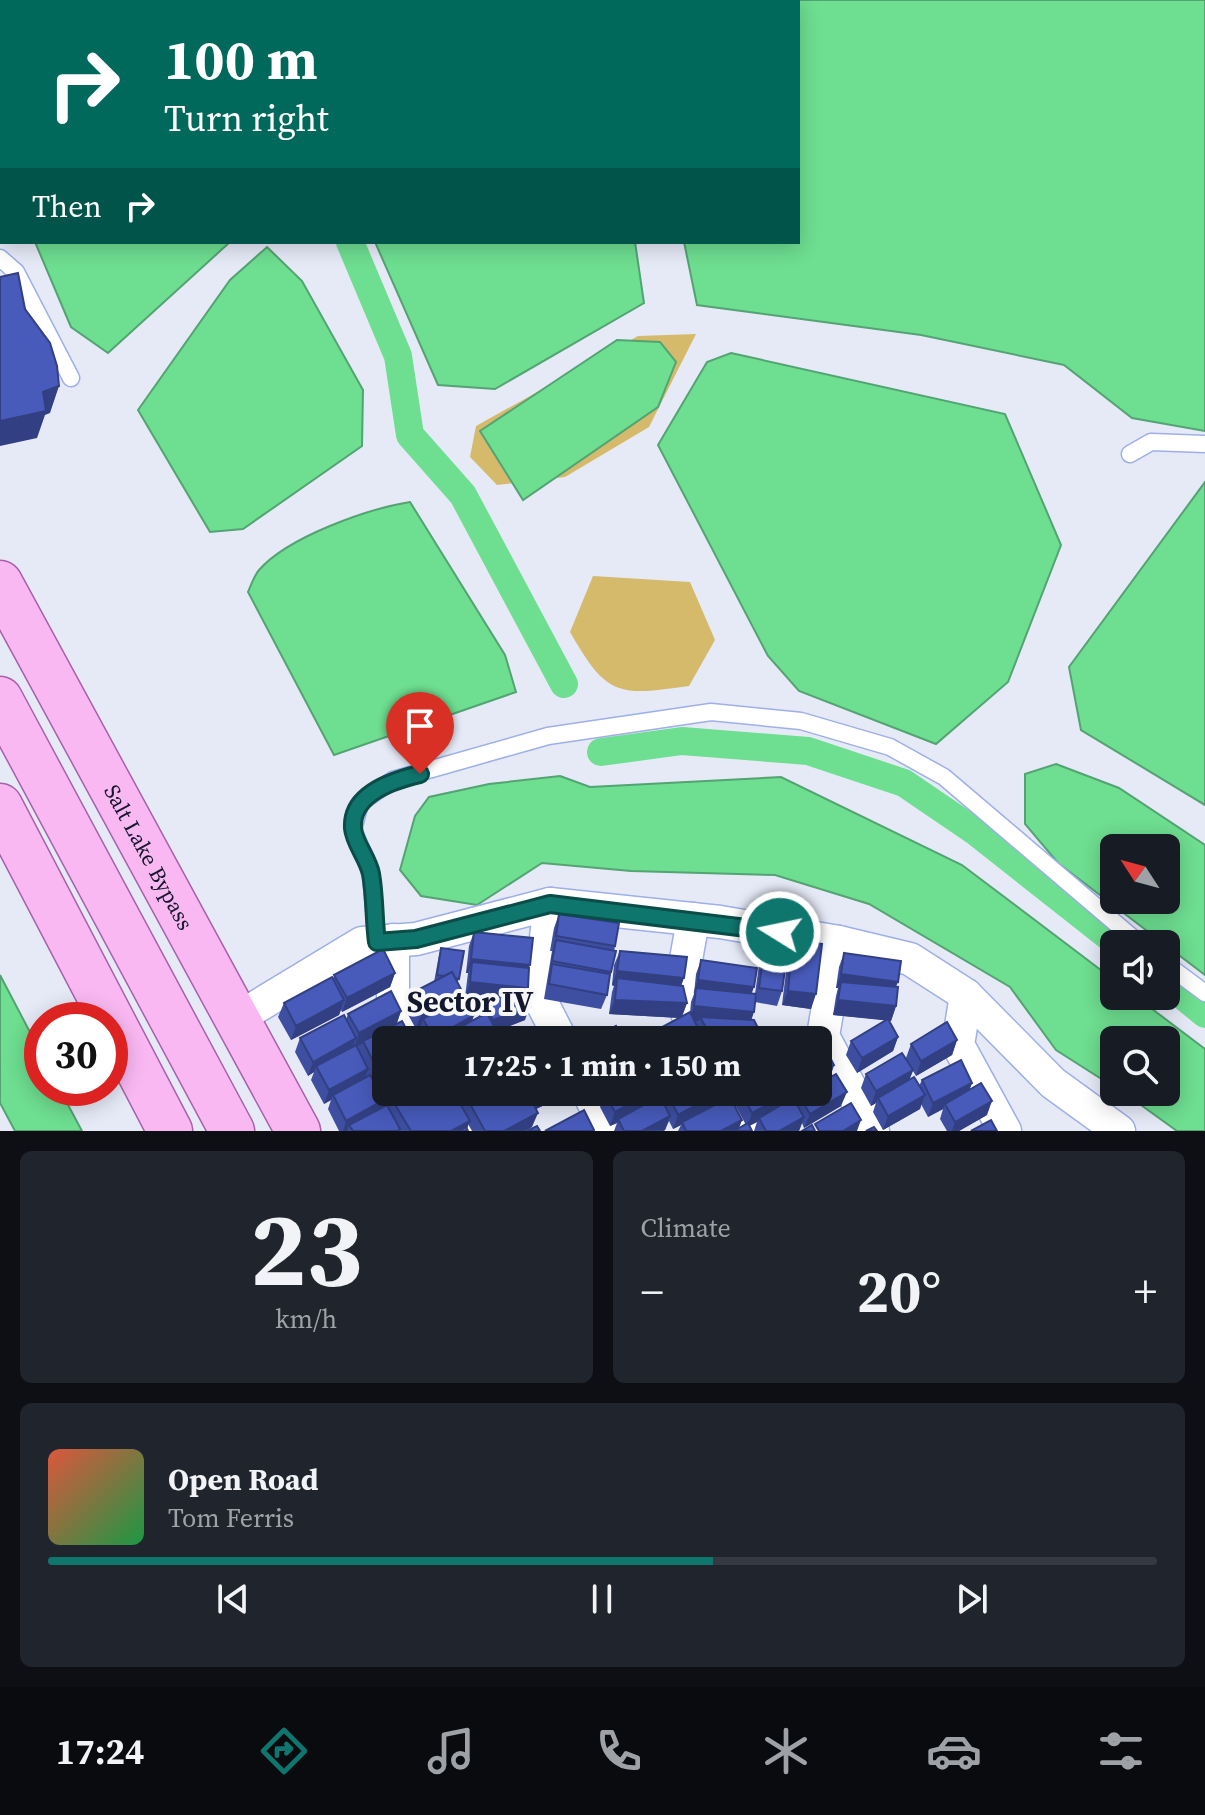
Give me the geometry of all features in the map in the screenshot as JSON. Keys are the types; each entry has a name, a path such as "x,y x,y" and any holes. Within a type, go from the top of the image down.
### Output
{"main road":[{"name":"Salt Lake Bypass","path":"0,583 298,1131"},
{"path":"0,699 232,1131"},
{"path":"0,806 167,1130"}],"street":[{"path":"238,1018 362,943 432,935 550,904 693,919 839,942 910,959 966,995 1053,1083 1119,1131"},
{"path":"550,904 539,997 554,1026"},
{"path":"692,1026 684,1011 682,997 693,919"},
{"path":"385,941 393,1001 407,1026"},
{"path":"839,942 823,1036 873,1131"},
{"path":"966,995 958,1045 1005,1131"},
{"path":"452,1106 466,1131"},
{"path":"595,1106 608,1131"},
{"path":"736,1106 750,1131"}],"lane":[{"path":"0,258 16,272 71,378"},
{"path":"1130,454 1151,442 1205,444"},
{"path":"385,941 371,872 353,830 360,803 393,780 548,736 711,712 801,721 890,747 944,777 1124,930"},
{"path":"1180,974 1205,993"}],"shaded area":[{"path":"800,0 1205,0 1205,431 1132,418 1064,365 921,335 697,305 684,244 800,244"},
{"path":"36,244 228,244 108,353 71,327"},
{"path":"376,244 635,244 644,303 495,389 438,385"},
{"path":"267,247 302,281 363,390 362,446 243,529 210,532 138,410 230,280"},
{"path":"696,334 649,427 565,477 497,485 470,457 476,426 638,336"},
{"path":"617,340 660,342 676,362 658,407 523,500 480,431"},
{"path":"731,353 1005,414 1061,545 1008,682 936,744 799,691 768,656 658,445 707,362"},
{"path":"1205,482 1205,805 1081,730 1069,667"},
{"path":"410,502 505,655 516,692 334,755 248,592 259,570 289,546 351,518"},
{"path":"593,576 690,582 715,640 689,686 630,690 605,680 594,669 570,632"},
{"path":"1056,764 1119,788 1205,845 1205,975 1180,956 1180,930 1146,930 1125,914 1180,914 1180,834 1100,834 1100,895 1058,863 1025,824 1025,774"},
{"path":"560,776 590,787 781,777 962,865 1100,969 1100,1010 1153,1010 1175,1026 1100,1026 1100,1078 1056,1050 1010,987 869,904 775,875 631,871 542,863 477,905 421,896 400,870 415,816 429,797 489,784"},
{"path":"0,975 24,1021 24,1106 69,1106 82,1131 15,1131 0,1103"},
{"path":"1180,1030 1205,1049 1205,1131 1177,1131 1142,1106 1180,1106"}],"building":[{"path":"18,273 25,309 50,343 59,386 43,392 46,411 0,421 0,277"},
{"path":"559,914 619,923 615,946 556,936"},
{"path":"474,932 533,938 530,965 471,959"},
{"path":"766,937 789,941 782,991 759,988"},
{"path":"556,940 616,951 611,972 552,961"},
{"path":"793,941 822,944 816,994 788,991"},
{"path":"441,948 464,951 459,979 452,972 437,975"},
{"path":"383,949 395,973 347,998 334,975"},
{"path":"620,951 687,957 684,978 617,971"},
{"path":"844,953 901,961 898,982 841,974"},
{"path":"701,960 757,968 754,987 698,980"},
{"path":"472,962 529,968 528,988 470,982"},
{"path":"552,964 610,974 607,995 549,984"},
{"path":"452,972 463,993 421,1015 410,994"},
{"path":"332,977 344,1000 296,1026 284,1003"},
{"path":"617,978 683,986 687,1003 615,1000"},
{"path":"841,982 898,987 896,1006 838,1000"},
{"path":"523,988 530,1006 493,1020 484,1002"},
{"path":"696,988 756,994 754,1012 694,1006"},
{"path":"391,991 401,1011 359,1033 348,1014"},
{"path":"463,996 474,1015 455,1026 427,1026 423,1019"},
{"path":"690,1012 697,1026 664,1026"},
{"path":"487,1013 494,1026 462,1026"},
{"path":"344,1015 356,1038 313,1062 300,1038"},
{"path":"700,1017 754,1020 757,1026 705,1026"},
{"path":"888,1019 898,1037 862,1058 851,1041"},
{"path":"947,1022 957,1040 921,1061 911,1044"},
{"path":"372,1036 372,1059 363,1041"},
{"path":"356,1045 368,1069 329,1090 316,1066"},
{"path":"902,1053 913,1070 876,1091 866,1074"},
{"path":"961,1060 972,1083 933,1103 922,1080"},
{"path":"836,1074 847,1092 832,1101 832,1076"},
{"path":"370,1075 372,1079 373,1106 346,1121 333,1095"},
{"path":"914,1077 925,1095 888,1116 878,1098"},
{"path":"981,1083 992,1101 955,1122 945,1104"},
{"path":"851,1103 861,1120 843,1131 819,1131 815,1124"},
{"path":"388,1106 400,1129 353,1131 349,1125"},
{"path":"396,1106 462,1106 470,1121 451,1131 411,1131"},
{"path":"471,1106 534,1106 538,1113 504,1131 485,1131"},
{"path":"612,1106 626,1106 615,1112"},
{"path":"642,1106 665,1106 670,1116 642,1131 624,1131 618,1119"},
{"path":"674,1106 695,1106 678,1115"},
{"path":"713,1106 735,1106 742,1120 721,1131 686,1131 682,1122"},
{"path":"748,1106 765,1106 752,1113"},
{"path":"779,1106 798,1106 804,1117 779,1131 766,1131 759,1118"},
{"path":"805,1106 823,1106 810,1114"},
{"path":"584,1110 594,1130 545,1131"},
{"path":"991,1120 997,1131 971,1131"},
{"path":"748,1123 752,1131 734,1131"}],"waterway":[{"path":"351,244 398,356 410,435 463,495 564,684"},
{"path":"601,752 682,741 808,751 904,783 976,832 1100,930"},
{"path":"1180,993 1205,1014"}],"district":[{"name":"Sector IV","path":"470,1001"}],"route":[{"path":"420,774 393,780 360,803 355,817 353,830 371,872 377,942 416,939 550,904 720,922 780,932"}]}
